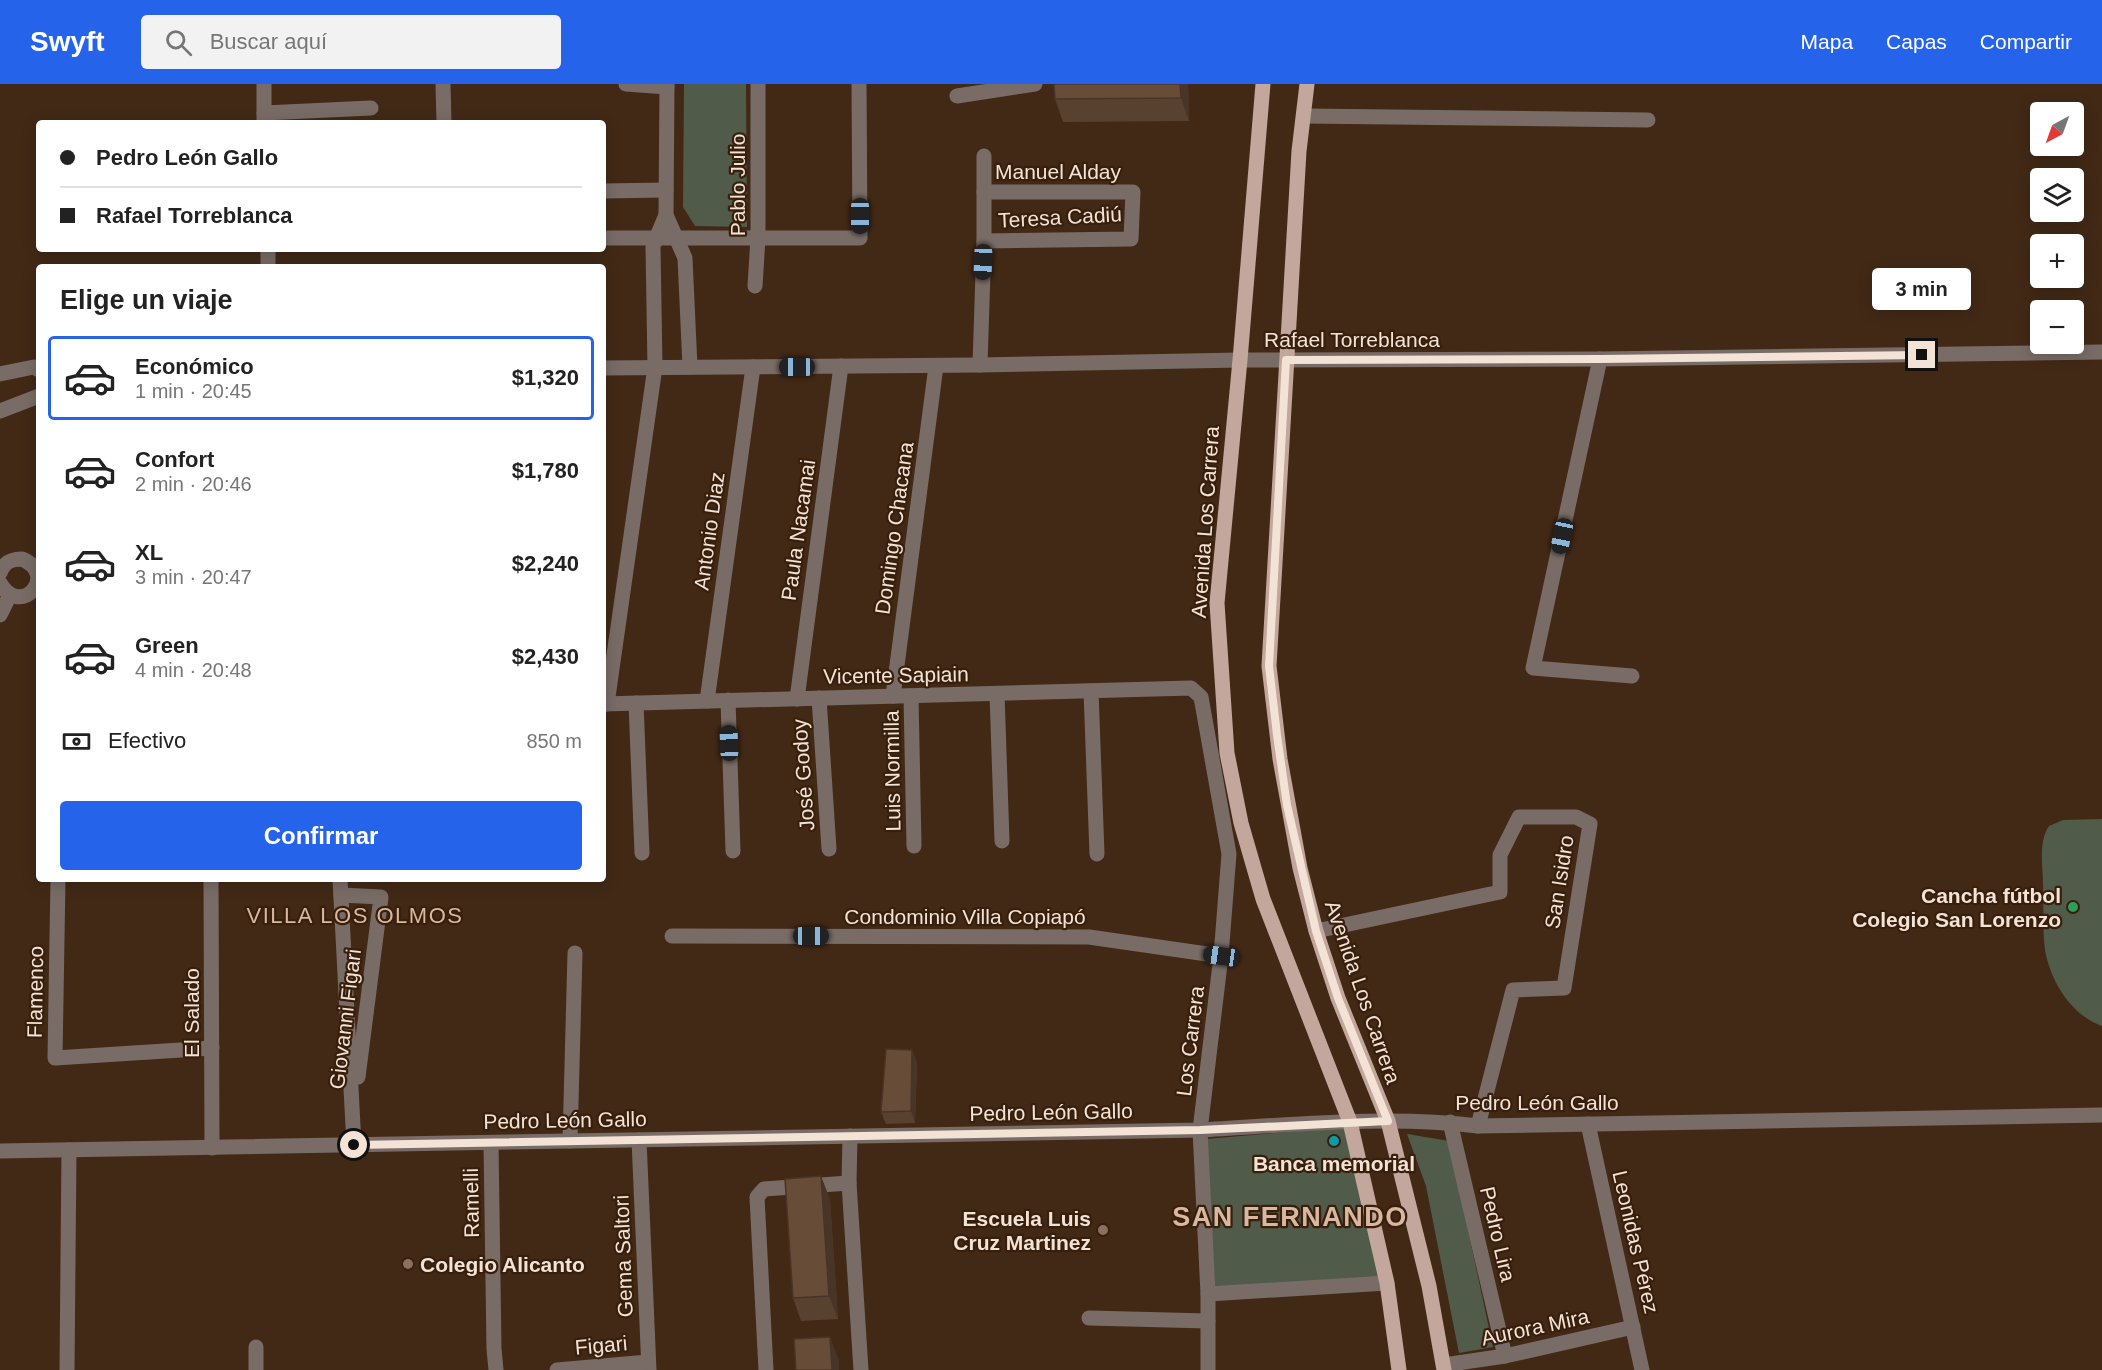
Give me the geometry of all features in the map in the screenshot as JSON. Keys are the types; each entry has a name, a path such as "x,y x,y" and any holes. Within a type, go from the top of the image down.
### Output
{"main road":[{"name":"Avenida Los Carrera","path":"1263,84 1240,360 1216,603 1227,753 1241,823 1263,899 1350,1122 1387,1283 1399,1370"},
{"name":"Avenida Los Carrera","path":"1307,84 1299,151 1269,666 1287,805 1316,931 1338,998 1388,1121 1429,1286 1444,1367"}],"street":[{"path":"264,84 264,118 371,108"},
{"path":"443,84 444,120"},
{"path":"606,697 655,367 652,246 666,215 667,86 626,84"},
{"name":"Pablo Julio","path":"755,286 758,237 758,84"},
{"path":"606,238 860,238 859,84"},
{"path":"957,96 1035,84"},
{"path":"1304,116 1648,120"},
{"path":"980,366 984,156"},
{"path":"606,191 666,190"},
{"name":"Manuel Alday","path":"984,192 1133,192"},
{"name":"Teresa Cadiú","path":"984,242 1131,239 1133,192"},
{"path":"666,215 685,258 690,367"},
{"name":"Rafael Torreblanca","path":"606,368 980,366 1240,360 1600,359 2102,352"},
{"path":"1600,359 1533,668 1632,676"},
{"name":"Paula Nacamai","path":"797,699 841,366"},
{"name":"Domingo Chacana","path":"893,696 936,366"},
{"name":"Antonio Diaz","path":"707,701 753,367"},
{"path":"0,374 36,368"},
{"path":"0,411 36,397"},
{"path":"2,566 15,559 22,559 34,566"},
{"path":"0,615 5,589 25,596 36,586"},
{"name":"Vicente Sapiain","path":"606,704 1191,688"},
{"name":"Los Carrera","path":"1191,688 1201,697 1229,854 1221,956 1200,1130 1208,1294 1208,1370"},
{"path":"1091,691 1097,854"},
{"path":"997,694 1002,841"},
{"name":"Luis Normilla","path":"911,696 914,846"},
{"name":"José Godoy","path":"819,698 829,849"},
{"path":"728,700 733,850"},
{"path":"636,703 642,853"},
{"name":"San Isidro","path":"1316,931 1500,892 1500,855 1519,816 1576,817 1590,824 1564,988 1513,990 1478,1126"},
{"name":"Flamenco","path":"58,882 55,1058 212,1048"},
{"name":"El Salado","path":"211,882 212,1148"},
{"name":"Giovanni Figari","path":"354,1114 381,897 340,887 354,1145"},
{"name":"Condominio Villa Copiapó","path":"672,936 1089,937 1221,956"},
{"path":"570,1142 575,953"},
{"name":"Pedro León Gallo","path":"0,1151 1200,1130 1388,1121 1450,1122 1478,1126 2102,1115"},
{"name":"Pedro Lira","path":"1450,1122 1506,1356"},
{"name":"Leonidas Pérez","path":"1588,1124 1642,1370"},
{"path":"849,1136 849,1183 861,1370"},
{"name":"Gema Saltori","path":"639,1140 648,1366"},
{"name":"Ramelli","path":"492,1143 496,1370"},
{"path":"67,1370 69,1150"},
{"path":"766,1370 757,1197 764,1189 849,1183"},
{"path":"1208,1294 1387,1283"},
{"path":"1089,1318 1208,1321"},
{"name":"Aurora Mira","path":"1444,1367 1506,1356 1634,1327"},
{"path":"256,1347 256,1370"},
{"name":"Figari","path":"557,1370 648,1366"}],"green space":[{"path":"684,84 746,84 747,227 695,226 683,207"},
{"name":"Cancha fútbol Colegio San Lorenzo","path":"2102,819 2102,1026 2091,1021 2065,998 2049,966 2044,939 2042,855 2043,839 2049,826 2063,820"},
{"path":"1346,1127 1381,1278 1213,1288 1206,1139"},
{"path":"1407,1134 1449,1141 1493,1347 1459,1353 1426,1186"}],"building":[{"path":"1054,84 1180,84 1181,98 1055,99"},
{"path":"886,1049 912,1050 911,1111 881,1112"},
{"path":"821,1176 829,1296 793,1298 785,1179"},
{"path":"830,1337 832,1370 796,1370 794,1339"}],"place":[{"name":"Cancha fútbol Colegio San Lorenzo","path":"2073,907"},
{"name":"Banca memorial","path":"1334,1141"},
{"name":"Escuela Luis Cruz Martinez","path":"1103,1230"},
{"name":"Colegio Alicanto","path":"408,1264"}],"district":[{"name":"VILLA LOS OLMOS","path":"355,915"},
{"name":"SAN FERNANDO","path":"1290,1217"}],"route":[{"path":"354,1145 1200,1130 1388,1121 1338,998 1316,931 1287,805 1277,735 1269,666 1286,360 1922,355"}]}
